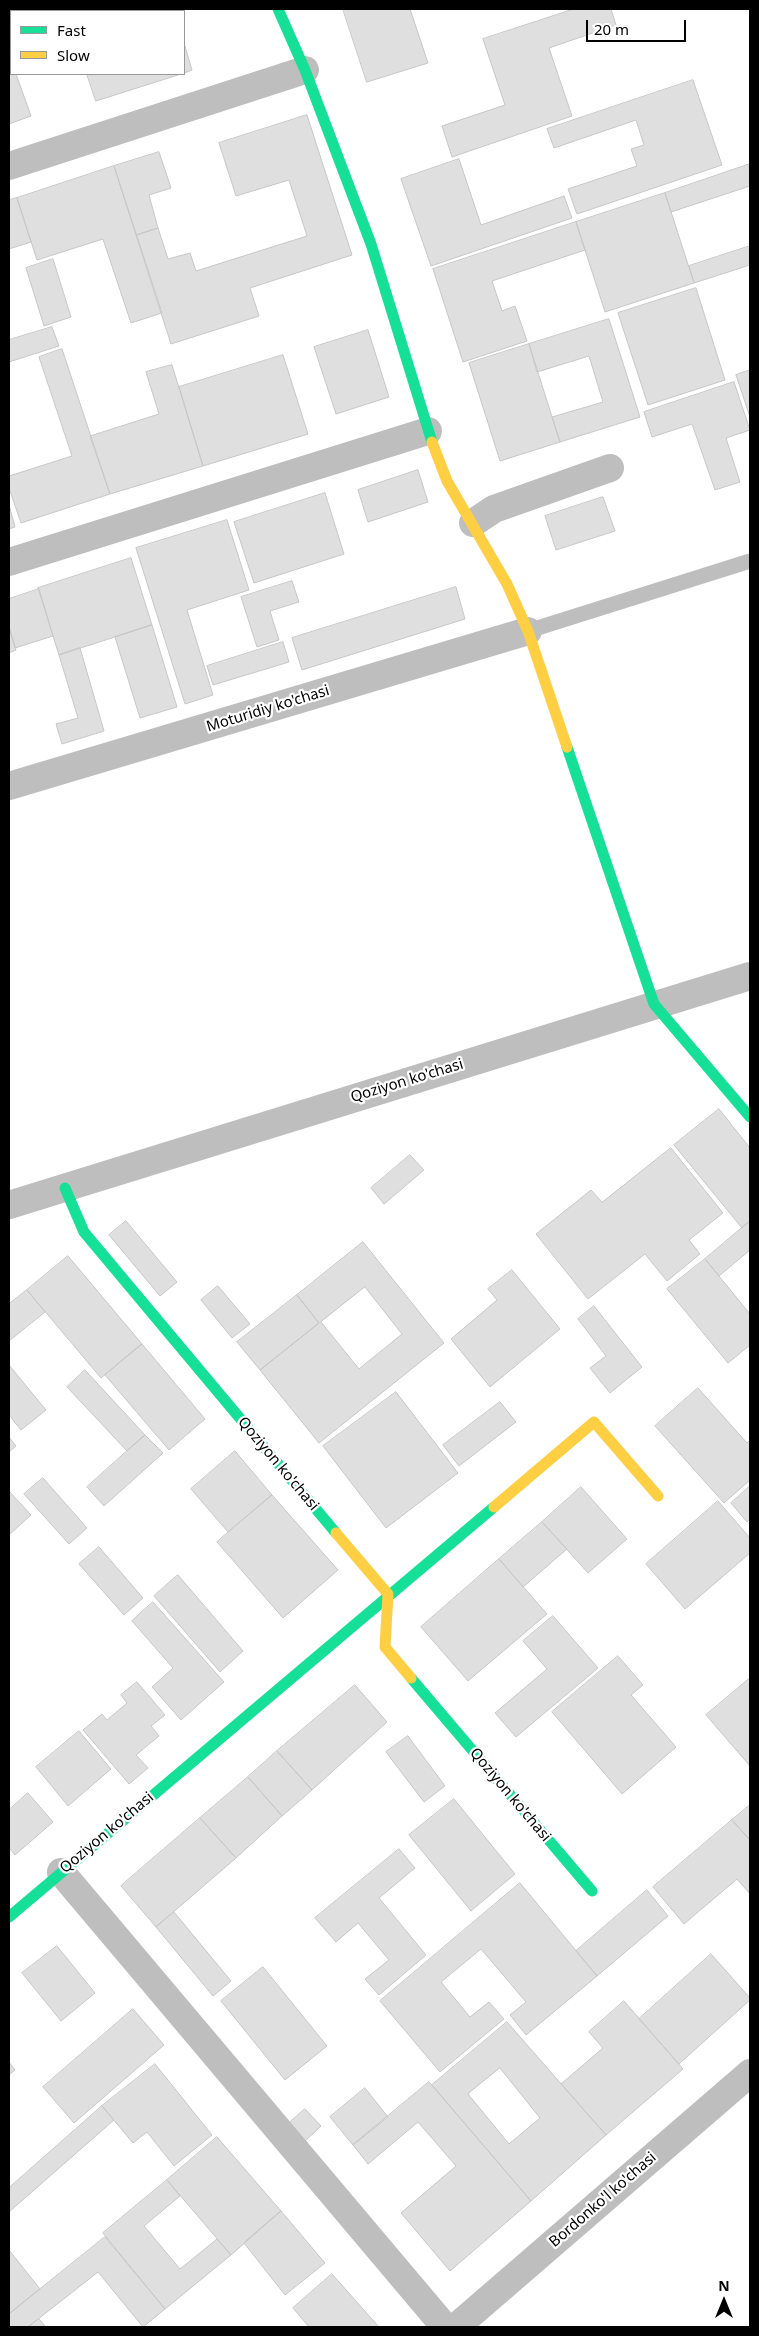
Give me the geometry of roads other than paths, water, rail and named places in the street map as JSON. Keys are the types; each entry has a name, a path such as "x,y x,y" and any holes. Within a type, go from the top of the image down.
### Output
{"street":[{"path":"278,9 305,70 371,244 428,431 447,481 474,523 507,584 528,631 654,1004 750,1117"},
{"path":"9,166 305,70"},
{"path":"9,562 428,431"},
{"path":"474,523 494,509 610,468"},
{"name":"Moturidiy ko'chasi","path":"9,786 528,631"},
{"name":"Qoziyon ko'chasi","path":"9,1204 750,976"},
{"name":"Qoziyon ko'chasi","path":"65,1188 84,1232 388,1594 385,1647 592,1891"},
{"name":"Qoziyon ko'chasi","path":"9,1917 388,1594 594,1422 658,1496"},
{"path":"61,1872 446,2327"},
{"name":"Bordonko'l ko'chasi","path":"456,2327 750,2073"}],"lane":[{"path":"528,631 750,561"}]}
